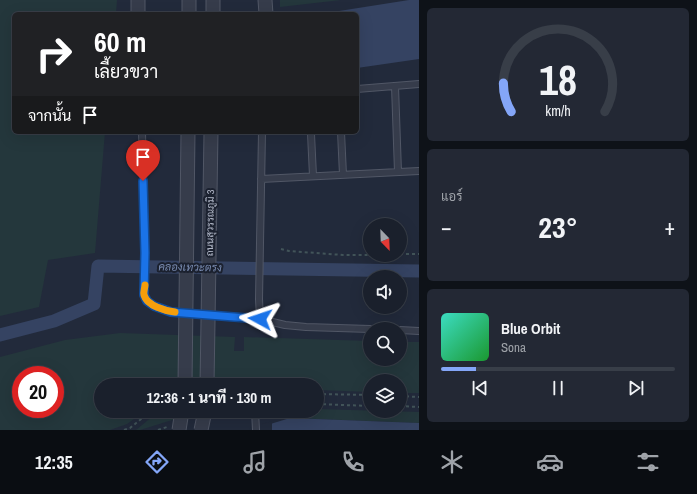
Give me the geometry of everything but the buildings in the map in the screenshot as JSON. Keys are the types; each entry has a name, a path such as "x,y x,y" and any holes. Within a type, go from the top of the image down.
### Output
{"street":[{"path":"138,0 138,12"},
{"path":"189,0 189,12"},
{"path":"213,0 213,12"},
{"path":"266,0 266,12"},
{"path":"185,378 188,134"},
{"name":"ถนนสุวรรณภูมิ 3","path":"208,378 211,134"},
{"path":"179,430 181,418"},
{"path":"201,430 204,418"}],"lane":[{"path":"359,89 419,84"},
{"path":"395,86 398,172"},
{"path":"142,134 145,253 144,295 147,301 154,306 171,312 260,319 285,325 306,327 363,330"},
{"path":"260,319 260,178 262,134"},
{"path":"311,134 313,176"},
{"path":"341,134 344,175"},
{"path":"260,178 419,171"},
{"path":"407,330 419,331"},
{"path":"256,418 256,430"}],"path":[{"path":"281,249 335,255 363,255"},
{"path":"407,254 419,254"},
{"path":"324,394 363,396"},
{"path":"407,396 419,397"},
{"path":"324,404 363,406"},
{"path":"407,406 419,407"},
{"path":"124,430 130,428 142,418"}],"green space":[{"path":"0,0 117,0 116,12 12,12 12,134 105,134 95,253 48,260 39,307 0,316"},
{"path":"280,0 341,0 280,7"},
{"path":"120,333 235,337 234,351 244,351 244,337 363,341 363,366 407,366 407,342 419,342 419,393 407,393 407,374 363,374 363,392 324,390 324,378 94,378 94,418 135,418 127,424 110,430 0,430 0,357 65,340"},
{"path":"324,409 363,410 363,418 407,418 407,412 419,412 419,423 290,418 324,418"},
{"path":"151,418 179,418 140,430 136,430"}],"water":[{"path":"409,0 419,0 419,59 359,68 359,12 333,12"},
{"path":"290,418 419,423 419,430 251,430"}],"pier":[{"path":"272,421 272,430 249,430 250,428"}],"waterway":[{"name":"คลองเทวะตรง","path":"0,335 54,321 94,304 98,266 419,271"}],"slow traffic":[{"path":"145,285 144,295 147,301 154,306 175,312"}],"route":[{"path":"143,181 145,253 144,295 147,301 154,306 171,312 260,319"}]}
